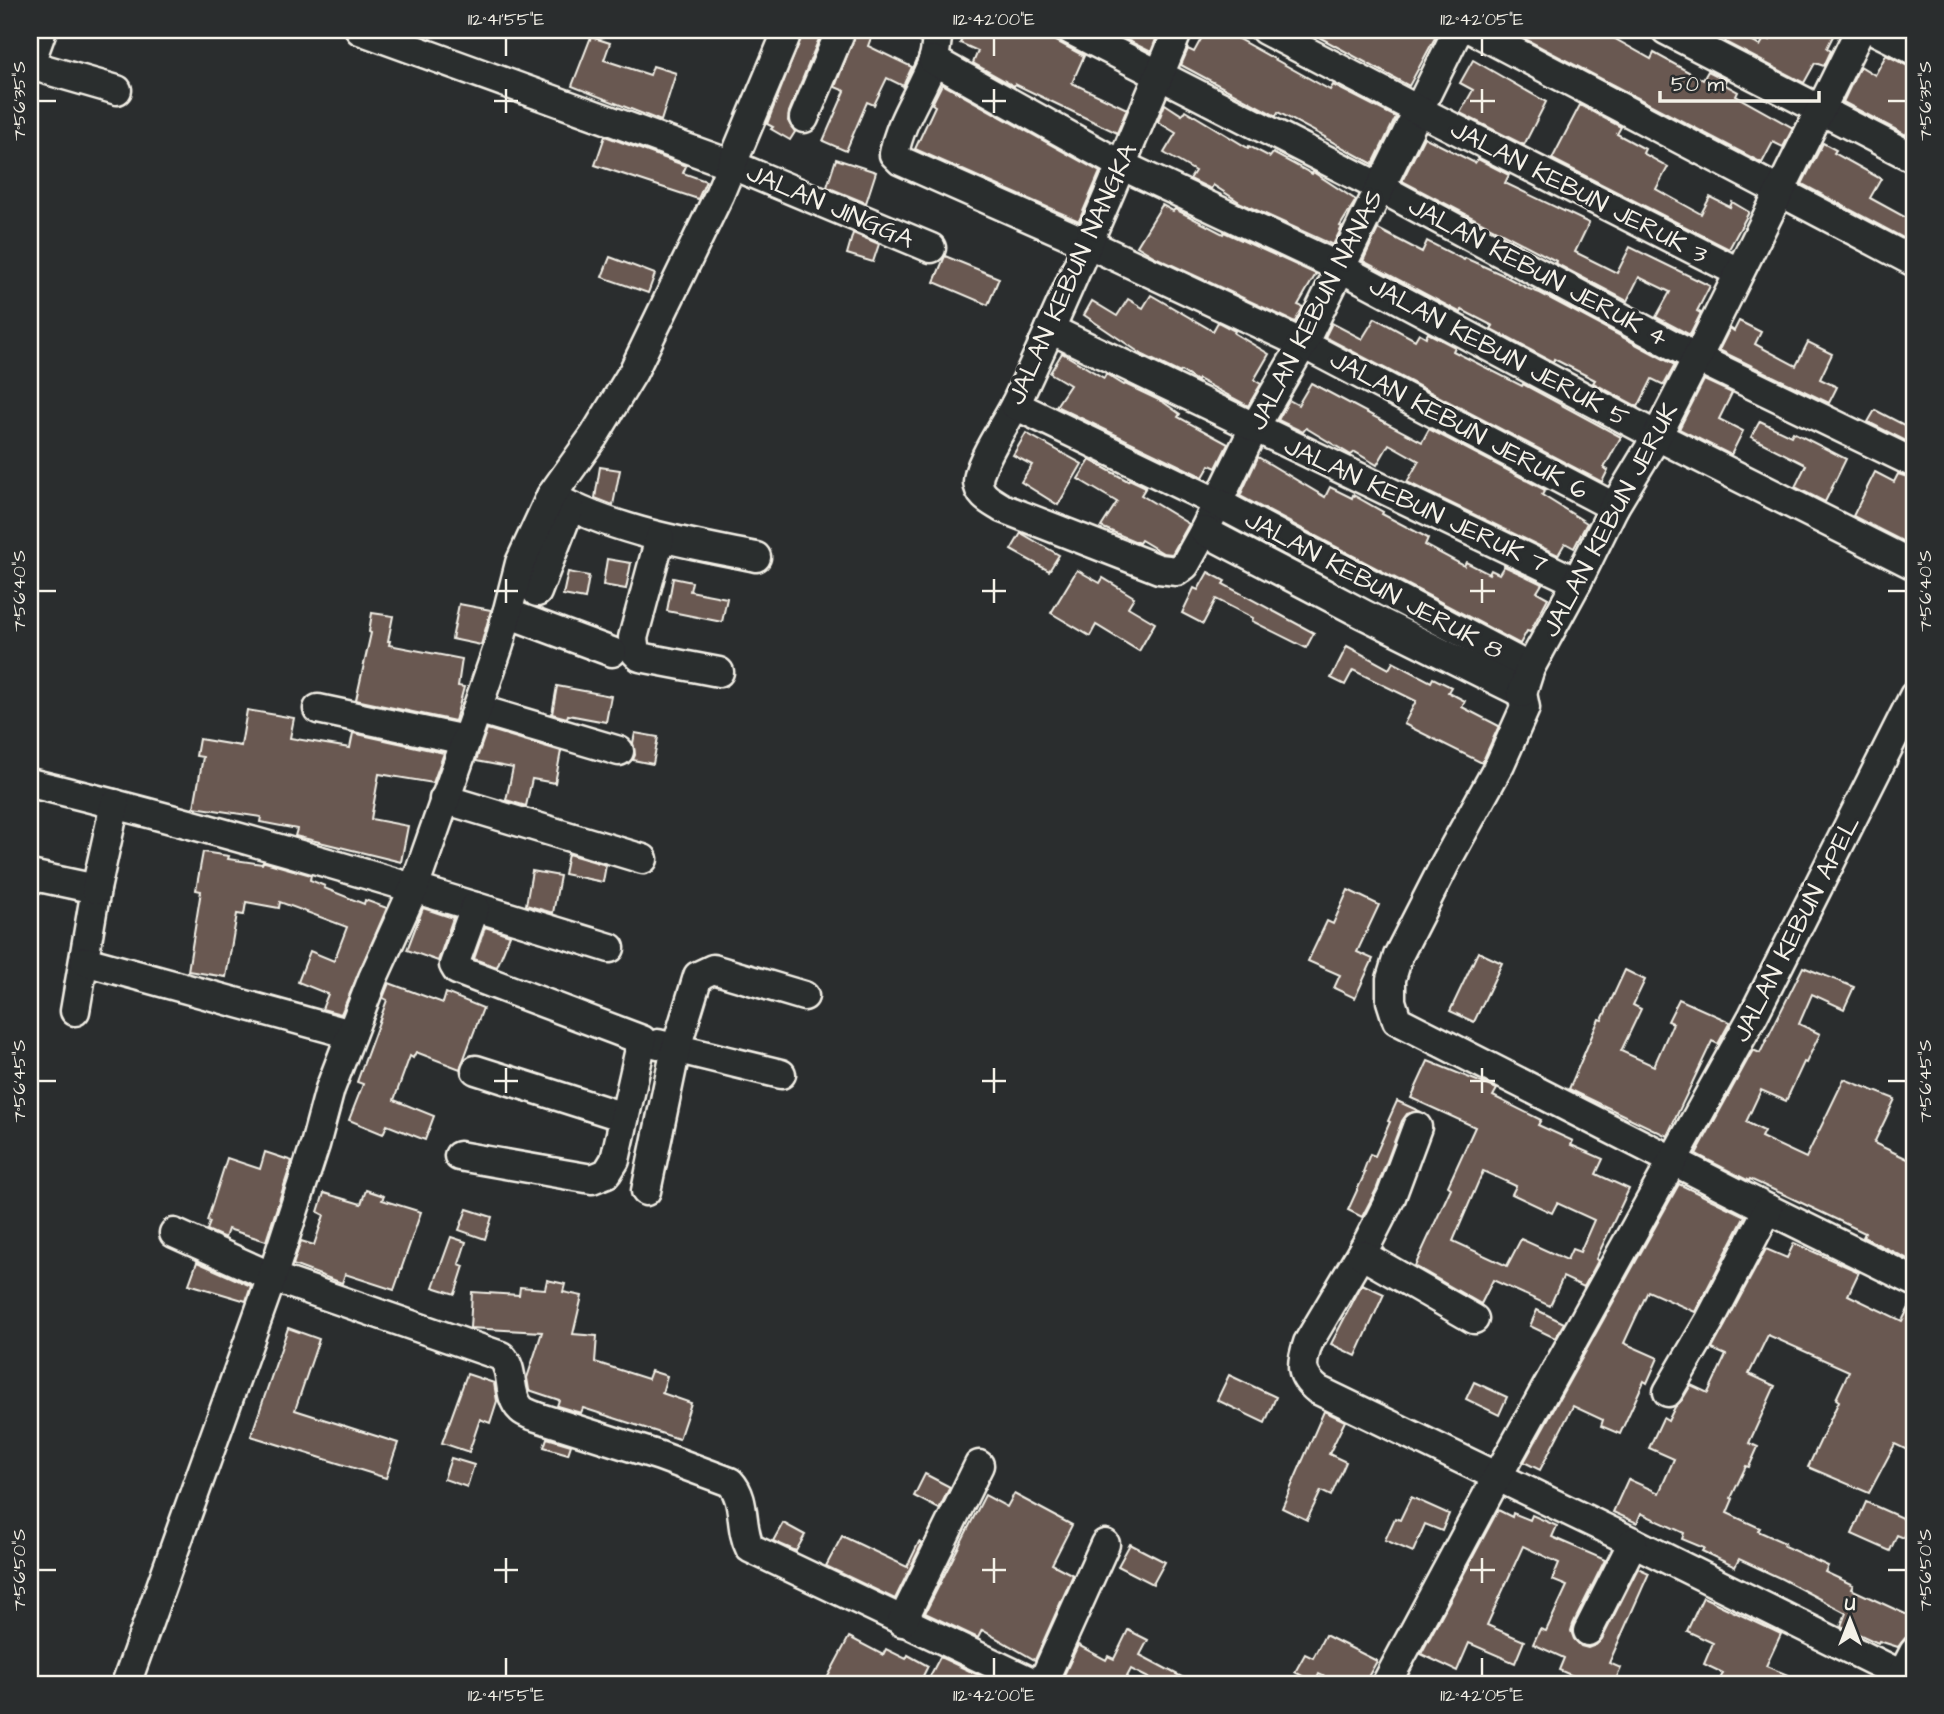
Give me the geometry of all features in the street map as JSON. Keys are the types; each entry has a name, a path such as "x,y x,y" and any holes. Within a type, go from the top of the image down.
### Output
{"street":[{"path":"42,30 30,64 117,90"},
{"name":"JALAN JINGGA","path":"360,30 730,164 930,248"},
{"path":"126,1684 272,1277 315,1145 330,1089 373,978 414,888 477,709 520,562 561,501 594,436 633,372 704,227 788,30"},
{"path":"804,118 841,30"},
{"name":"JALAN KEBUN JERUK 4","path":"1070,30 1380,187 1697,358 1914,463"},
{"name":"JALAN KEBUN NANGKA","path":"1159,569 1002,508 983,496 978,483 981,467 1015,405 1050,329 1178,30"},
{"name":"JALAN KEBUN JERUK 3","path":"1265,30 1738,272"},
{"name":"JALAN KEBUN NANAS","path":"1159,569 1177,571 1185,565 1204,531 1254,429 1303,344 1458,30"},
{"path":"1473,30 1914,262"},
{"path":"1666,30 1914,158"},
{"name":"JALAN KEBUN JERUK","path":"1674,1161 1397,1020 1391,1001 1391,979 1398,956 1500,764 1525,708 1526,680 1614,507 1657,436 1860,30"},
{"path":"1874,30 1914,50"},
{"name":"JALAN KEBUN JERUK 5","path":"935,38 1121,165 1341,268 1657,436 1914,565"},
{"name":"JALAN KEBUN JERUK 6","path":"935,38 894,154 901,161 1087,243 1303,344 1614,507"},
{"name":"JALAN KEBUN JERUK 7","path":"1050,329 1577,582"},
{"name":"JALAN KEBUN JERUK 8","path":"1015,405 1219,503 1526,680"},
{"path":"561,501 660,538 756,556"},
{"path":"537,592 561,501"},
{"path":"1204,531 1363,614 1526,680"},
{"path":"660,538 634,638 635,652 640,657 719,672"},
{"path":"507,612 612,652"},
{"name":"JALAN KEBUN APEL","path":"1386,1684 1497,1477 1753,1016 1914,696"},
{"path":"318,709 466,740"},
{"path":"477,709 619,751"},
{"path":"30,783 115,804 414,888 610,948"},
{"path":"444,799 643,859"},
{"path":"75,1012 96,889 115,804"},
{"path":"30,875 96,889"},
{"path":"475,907 454,965 457,970 642,1040 781,1074"},
{"path":"85,961 351,1034"},
{"path":"646,1191 676,1048 698,976 713,970 804,996"},
{"path":"459,1156 592,1179 607,1172 615,1160 642,1040"},
{"path":"476,1070 624,1116"},
{"path":"1417,1127 1391,1197 1308,1343 1302,1361 1309,1382 1318,1390 1633,1542 1910,1669"},
{"path":"1674,1161 1914,1281"},
{"path":"1668,1392 1710,1320 1768,1209"},
{"path":"174,1233 272,1277 501,1356 507,1361 510,1385 521,1409 537,1417 660,1456 730,1482 737,1490 746,1540 750,1548 902,1622 1003,1677 1036,1684"},
{"path":"1360,1254 1474,1319"},
{"path":"902,1622 979,1465"},
{"path":"1588,1631 1633,1542"},
{"path":"1042,1684 1105,1544"}],"building":[{"path":"804,30 821,34 789,112 788,121 795,132 790,140 767,124"},
{"path":"857,30 874,30 868,46 912,67 903,86 887,78 874,105 867,102 846,151 823,141 845,91 835,87"},
{"path":"966,30 1036,30 1084,56 1072,83 1127,109 1117,133 1015,84 1014,86 973,63 978,51 960,43"},
{"path":"1107,30 1156,30 1159,31 1151,52"},
{"path":"1206,30 1222,30 1330,90 1333,85 1396,117 1373,164 1278,112 1276,116 1181,65 1188,49 1194,52"},
{"path":"1306,30 1423,30 1436,36 1409,86"},
{"path":"1508,30 1614,30 1610,36 1651,59 1654,53 1703,80 1708,71 1726,80 1724,84 1738,92 1736,96 1793,128 1783,147 1773,142 1762,163"},
{"path":"1731,30 1760,46 1765,37 1770,40 1775,30 1836,30 1827,48 1831,51 1824,66 1815,63 1804,83 1725,42"},
{"path":"591,37 610,43 604,60 650,75 653,66 676,73 661,121 572,86"},
{"path":"1886,55 1914,69 1914,119 1906,135 1843,102 1860,66 1875,75"},
{"path":"1473,60 1546,102 1524,145 1460,113 1473,90 1460,83"},
{"path":"942,84 1100,172 1079,221 915,149"},
{"path":"1165,104 1182,115 1185,110 1248,148 1249,146 1270,157 1273,153 1312,174 1313,172 1356,200 1340,226 1342,227 1333,245 1241,203 1213,185 1211,189 1190,179 1195,171 1164,153 1176,133 1158,122"},
{"path":"1580,105 1621,127 1617,134 1645,149 1643,153 1668,167 1656,189 1701,214 1710,197 1730,207 1732,202 1749,212 1729,249 1552,159"},
{"path":"605,136 686,166 683,173 706,181 698,199 595,165"},
{"path":"1424,137 1475,163 1478,159 1509,175 1505,183 1589,223 1575,252 1617,273 1630,247 1710,286 1697,311 1701,313 1690,335 1656,317 1670,292 1639,277 1627,301 1402,181"},
{"path":"1823,143 1836,150 1834,153 1881,179 1870,198 1914,222 1907,240 1802,184"},
{"path":"836,159 876,172 866,203 827,187"},
{"path":"1162,205 1316,274 1298,305 1303,307 1295,322 1155,257 1137,246"},
{"path":"1378,229 1422,252 1427,241 1464,260 1465,258 1501,274 1675,365 1664,385 1652,379 1638,407 1593,383 1595,380 1554,359 1553,362 1491,329 1493,326 1462,310 1461,313 1363,261"},
{"path":"853,233 879,244 873,262 847,254"},
{"path":"945,256 999,278 988,305 934,282"},
{"path":"610,257 655,274 648,293 602,277"},
{"path":"1151,295 1213,331 1218,322 1269,354 1254,380 1261,384 1248,406 1198,379 1197,381 1143,355 1084,315 1092,301 1117,316 1128,299 1143,308"},
{"path":"1375,318 1415,340 1419,333 1426,337 1428,333 1455,347 1453,351 1522,386 1523,384 1621,437 1604,468 1608,470 1602,482 1325,337 1332,323 1362,339"},
{"path":"1739,321 1761,332 1755,344 1796,366 1808,342 1832,354 1820,379 1837,387 1829,403 1719,350 1730,328 1734,331"},
{"path":"1062,353 1104,378 1106,374 1163,402 1180,414 1178,417 1228,444 1216,468 1210,465 1203,477 1056,406 1070,385 1050,373"},
{"path":"1704,380 1732,393 1719,419 1743,431 1731,455 1679,429"},
{"path":"1311,383 1422,442 1429,429 1545,490 1542,495 1587,523 1574,548 1565,543 1558,555 1407,482 1419,461 1389,444 1377,465 1355,452 1351,455 1306,428 1303,432 1278,420 1289,400 1298,405"},
{"path":"1875,410 1914,430 1914,445 1868,422"},
{"path":"1760,421 1791,436 1793,432 1846,459 1825,502 1795,487 1806,465 1751,437"},
{"path":"1026,433 1082,464 1058,505 1021,482 1032,465 1013,455"},
{"path":"1258,457 1325,497 1330,487 1352,498 1353,495 1428,538 1425,545 1464,566 1466,562 1489,574 1491,570 1499,574 1504,566 1542,584 1537,592 1548,598 1530,632 1527,631 1520,644 1240,496"},
{"path":"1090,460 1128,481 1129,479 1146,487 1141,495 1189,524 1172,554 1163,553 1141,540 1139,543 1101,527 1117,502 1078,479"},
{"path":"600,467 620,470 613,505 595,498"},
{"path":"1875,472 1894,482 1898,474 1914,479 1914,547 1853,516"},
{"path":"1021,533 1059,555 1049,571 1011,550"},
{"path":"607,559 631,563 626,589 603,585"},
{"path":"1077,570 1100,583 1103,578 1134,597 1128,607 1155,623 1139,651 1096,625 1090,636 1051,613"},
{"path":"568,572 589,576 585,599 563,595"},
{"path":"1208,572 1225,581 1223,584 1314,633 1306,648 1252,621 1253,618 1216,599 1203,624 1182,613 1194,588 1198,590"},
{"path":"673,578 692,582 690,591 727,598 722,622 667,611"},
{"path":"459,604 491,610 481,645 452,639"},
{"path":"372,613 393,616 389,645 462,659 458,686 464,687 455,721 356,700 371,633"},
{"path":"1347,646 1389,669 1393,662 1431,682 1433,678 1451,687 1448,692 1465,701 1462,707 1499,726 1482,763 1404,724 1416,701 1353,670 1345,685 1331,678"},
{"path":"557,686 611,696 606,722 552,714"},
{"path":"247,710 294,718 290,738 350,748 353,733 444,753 433,783 379,774 371,819 408,826 401,862 295,836 297,829 260,822 261,817 194,807 203,757 196,756 199,739 241,746"},
{"path":"487,729 561,751 555,783 532,779 526,806 506,800 513,768 476,761"},
{"path":"635,733 658,737 653,764 633,760"},
{"path":"203,852 229,856 228,859 262,864 265,862 311,875 310,880 325,886 324,888 364,904 365,900 387,908 341,1014 322,1009 328,994 298,982 310,951 334,961 347,927 280,902 279,908 246,902 244,915 237,914 226,977 188,971 201,891 196,890"},
{"path":"568,854 606,865 603,882 564,874"},
{"path":"532,871 560,876 553,913 526,905"},
{"path":"1348,890 1379,905 1357,952 1373,959 1355,998 1334,988 1340,975 1308,961 1327,921 1333,924"},
{"path":"423,908 453,918 438,961 407,950"},
{"path":"485,927 510,935 497,967 474,959"},
{"path":"1478,952 1502,963 1474,1022 1450,1011"},
{"path":"1803,967 1854,987 1844,1009 1812,994 1799,1024 1820,1034 1806,1063 1804,1062 1786,1101 1761,1090 1746,1122 1764,1131 1761,1137 1806,1158 1844,1079 1895,1099 1874,1143 1914,1162 1914,1262 1863,1237 1865,1233 1696,1154 1753,1050 1760,1053"},
{"path":"1625,970 1645,980 1633,1005 1641,1009 1621,1051 1654,1066 1673,1023 1668,1021 1679,999 1730,1022 1718,1044 1712,1041 1667,1136 1569,1089 1599,1019 1602,1020"},
{"path":"389,983 443,1003 446,993 483,1008 460,1069 416,1052 413,1058 410,1056 394,1100 434,1116 425,1140 387,1125 383,1134 349,1120 363,1084 357,1082 387,1000 383,998"},
{"path":"1428,1061 1497,1089 1493,1096 1541,1120 1538,1125 1573,1141 1571,1145 1603,1159 1596,1174 1629,1189 1584,1287 1563,1277 1550,1306 1493,1280 1481,1304 1415,1266 1451,1188 1448,1186 1475,1127 1411,1098","holes":["1483,1171 1516,1186 1512,1194 1552,1213 1557,1203 1594,1220 1580,1252 1572,1249 1567,1260 1521,1239 1507,1266 1453,1241"]},
{"path":"1397,1101 1419,1111 1407,1114 1402,1121 1376,1190 1362,1217 1348,1210 1365,1173 1363,1172 1370,1154 1375,1156"},
{"path":"265,1152 292,1161 266,1241 228,1229 225,1238 207,1230 210,1222 207,1221 227,1158 260,1169"},
{"path":"1679,1184 1745,1216 1695,1312 1648,1291 1624,1343 1658,1358 1647,1383 1644,1381 1620,1434 1601,1426 1603,1420 1573,1406 1540,1470 1524,1462"},
{"path":"366,1190 384,1196 382,1200 421,1212 394,1290 345,1274 342,1283 293,1265 301,1241 314,1245 324,1215 318,1212 324,1193 361,1204"},
{"path":"467,1209 492,1217 485,1239 459,1230"},
{"path":"451,1237 466,1242 459,1264 464,1266 455,1294 433,1287"},
{"path":"1794,1243 1859,1272 1848,1295 1902,1321 1914,1298 1914,1434 1907,1450 1895,1444 1869,1493 1808,1467 1839,1401 1836,1399 1849,1371 1768,1335 1749,1374 1775,1386 1749,1443 1758,1447 1749,1467 1746,1466 1727,1513 1760,1528 1758,1531 1785,1543 1784,1546 1828,1566 1825,1572 1853,1585 1851,1589 1914,1618 1914,1635 1905,1638 1898,1647 1879,1641 1878,1643 1841,1626 1846,1613 1782,1579 1739,1559 1735,1567 1702,1551 1704,1548 1682,1539 1684,1533 1641,1513 1637,1523 1613,1512 1628,1479 1659,1493 1674,1459 1649,1448 1663,1418 1668,1421 1691,1385 1708,1393 1726,1355 1712,1349 1766,1249 1787,1258"},
{"path":"197,1262 251,1286 246,1301 189,1284"},
{"path":"547,1280 565,1284 563,1292 582,1296 573,1334 597,1336 595,1362 648,1379 651,1371 667,1376 662,1393 691,1403 679,1439 583,1408 581,1413 557,1406 559,1400 529,1390 527,1378 542,1332 470,1328 472,1292 519,1295 520,1287 545,1289"},
{"path":"1362,1284 1384,1294 1356,1356 1331,1344"},
{"path":"1537,1310 1564,1323 1555,1338 1530,1326"},
{"path":"288,1328 319,1339 295,1410 398,1443 386,1478 251,1436"},
{"path":"467,1374 494,1383 497,1401 490,1423 480,1419 469,1452 442,1443"},
{"path":"1229,1375 1276,1397 1265,1423 1217,1400"},
{"path":"1474,1382 1507,1397 1499,1415 1466,1399"},
{"path":"1324,1411 1345,1421 1329,1454 1346,1462 1331,1496 1321,1491 1307,1520 1282,1508"},
{"path":"547,1438 571,1445 568,1454 544,1447"},
{"path":"451,1458 474,1465 467,1487 444,1479"},
{"path":"925,1474 950,1487 939,1509 914,1496"},
{"path":"1014,1494 1072,1525 1052,1564 1073,1575 1035,1660 982,1630 978,1638 925,1613 985,1495 1007,1507"},
{"path":"1411,1497 1449,1514 1442,1531 1425,1524 1413,1552 1385,1540 1395,1518 1400,1520"},
{"path":"1866,1502 1911,1522 1904,1538 1897,1535 1890,1551 1852,1534"},
{"path":"1498,1510 1512,1517 1513,1513 1530,1520 1532,1515 1557,1526 1552,1537 1605,1560 1571,1631 1581,1646 1588,1648 1602,1639 1638,1568 1649,1573 1609,1663 1621,1668 1614,1684 1592,1684 1559,1670 1564,1658 1533,1644 1540,1629 1546,1631 1567,1586 1552,1580 1559,1563 1523,1546 1487,1625 1524,1641 1515,1663 1469,1643 1457,1671 1421,1654"},
{"path":"783,1523 805,1535 796,1551 773,1541"},
{"path":"842,1536 907,1567 919,1542 922,1544 895,1599 826,1566"},
{"path":"1130,1544 1165,1562 1153,1584 1118,1566"},
{"path":"1703,1597 1781,1634 1766,1666 1809,1684 1718,1684 1723,1673 1704,1664 1713,1643 1687,1631"},
{"path":"1128,1630 1148,1640 1140,1655 1195,1684 1160,1684 1131,1669 1123,1684 1100,1684 1085,1677 1081,1684 1064,1675 1078,1645 1106,1660 1108,1656 1114,1659"},
{"path":"1325,1635 1377,1661 1364,1684 1339,1684 1319,1674 1315,1683 1295,1672 1305,1654 1313,1658"},
{"path":"849,1637 883,1655 886,1649 906,1659 908,1655 928,1666 919,1684 824,1684"},
{"path":"940,1657 997,1684 941,1684 929,1678"}]}
